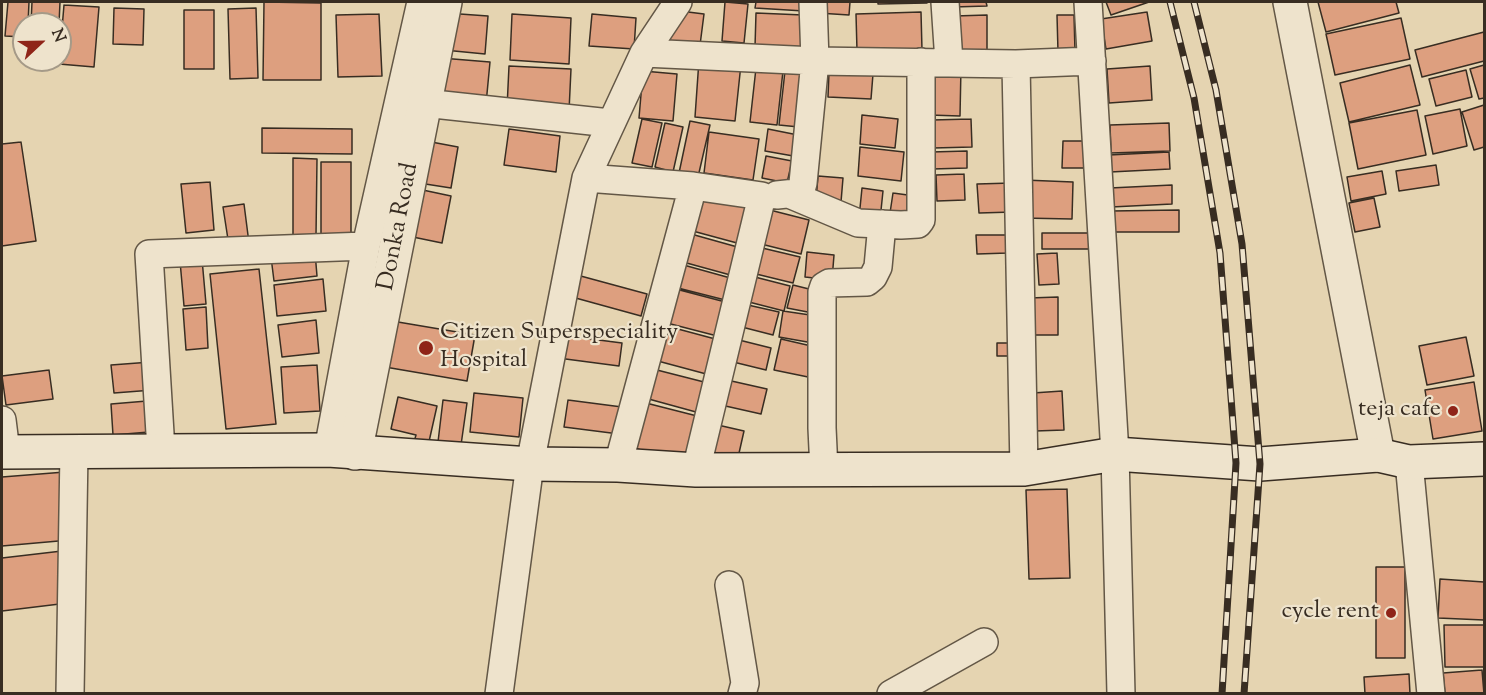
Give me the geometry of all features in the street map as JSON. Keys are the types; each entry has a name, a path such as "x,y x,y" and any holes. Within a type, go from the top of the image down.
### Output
{"main road":[{"name":"Donka Road","path":"342,452 424,103 445,2"},
{"path":"1290,2 1378,455"},
{"path":"3,441 74,451 342,452 530,464 618,465 696,470 1024,469 1115,454 1260,464 1378,455 1409,462 1485,459"}],"street":[{"name":"Donka Road","path":"342,452 366,246 421,2"},
{"path":"499,693 530,464 586,178 644,53 678,2"},
{"path":"586,178 693,186 762,196 789,195 801,190 815,61 813,2"},
{"path":"945,2 949,62"},
{"path":"1088,2 1115,454 1121,693"},
{"path":"644,53 815,61 1016,64 1092,61"},
{"path":"789,195 858,223 913,226 918,224 921,220 921,62"},
{"path":"1016,64 1024,469"},
{"path":"424,103 610,123"},
{"path":"618,465 693,186"},
{"path":"696,470 762,196"},
{"path":"824,470 822,292 824,286 829,283 867,282 873,277 878,267 882,224"},
{"path":"161,450 149,254 366,246"},
{"path":"70,693 74,451"},
{"path":"1409,462 1431,693"},
{"path":"729,585 745,683 742,693"},
{"path":"891,693 984,642"}],"building":[{"path":"8,2 29,2 29,12 12,12 12,36 5,36"},
{"path":"32,2 60,2 60,12 32,12"},
{"path":"264,2 321,3 321,80 263,80"},
{"path":"725,2 748,4 744,43 722,41"},
{"path":"756,2 805,2 804,11 755,8"},
{"path":"818,2 850,2 849,15 818,13"},
{"path":"878,2 927,2 927,3 878,4"},
{"path":"953,2 986,2 987,6 953,7"},
{"path":"1106,2 1149,2 1111,15"},
{"path":"1318,2 1396,2 1399,13 1326,32"},
{"path":"64,5 99,7 94,67 72,65 72,12 63,12"},
{"path":"114,8 144,9 143,45 113,44"},
{"path":"256,8 258,78 230,79 228,9"},
{"path":"184,10 214,10 214,69 184,69"},
{"path":"680,11 704,14 699,53 665,49"},
{"path":"921,12 922,50 857,51 856,14"},
{"path":"1147,12 1152,41 1106,49 1101,19"},
{"path":"446,13 488,16 485,54 444,50"},
{"path":"756,13 803,15 801,49 755,47"},
{"path":"379,14 382,76 338,77 336,15"},
{"path":"512,14 571,18 569,64 510,60"},
{"path":"592,14 636,18 634,49 589,46"},
{"path":"987,15 987,52 956,53 955,16"},
{"path":"1057,15 1074,15 1075,52 1058,52"},
{"path":"1401,18 1410,59 1335,75 1326,34"},
{"path":"1484,32 1484,61 1422,77 1415,50"},
{"path":"441,58 490,62 486,104 437,100"},
{"path":"699,60 741,64 735,121 695,117"},
{"path":"1410,65 1420,105 1349,122 1340,83"},
{"path":"1484,65 1484,98 1479,99 1470,69"},
{"path":"509,66 571,69 569,111 507,108"},
{"path":"1150,66 1152,100 1109,103 1107,69"},
{"path":"930,67 961,67 960,116 929,115"},
{"path":"756,68 783,71 777,125 750,122"},
{"path":"1466,70 1472,97 1436,106 1429,79"},
{"path":"643,71 677,74 673,121 639,118"},
{"path":"785,71 804,73 799,127 779,125"},
{"path":"829,72 873,74 871,99 828,97"},
{"path":"1484,105 1484,147 1474,150 1462,112"},
{"path":"1460,109 1467,146 1433,154 1425,116"},
{"path":"1417,110 1426,155 1358,169 1349,123"},
{"path":"862,115 898,119 895,148 860,144"},
{"path":"642,119 662,123 652,167 632,163"},
{"path":"971,119 972,147 933,148 932,120"},
{"path":"690,121 710,125 698,177 679,173"},
{"path":"665,123 683,127 673,172 655,167"},
{"path":"1169,123 1170,151 1111,153 1110,125"},
{"path":"262,128 352,129 352,154 262,153"},
{"path":"509,129 560,136 556,172 504,165"},
{"path":"768,129 803,136 799,157 765,151"},
{"path":"709,132 759,139 753,180 704,173"},
{"path":"426,141 458,147 451,188 419,183"},
{"path":"1063,141 1085,141 1085,168 1062,168"},
{"path":"21,142 36,241 2,246 2,144"},
{"path":"860,147 904,152 901,181 858,176"},
{"path":"967,151 967,168 932,169 931,152"},
{"path":"1169,152 1170,169 1110,172 1109,155"},
{"path":"766,156 792,161 787,183 762,178"},
{"path":"293,158 317,159 316,236 293,236"},
{"path":"321,162 351,162 351,239 321,239"},
{"path":"1436,165 1439,185 1399,191 1396,171"},
{"path":"1382,171 1386,194 1351,201 1347,177"},
{"path":"964,174 965,200 937,201 936,175"},
{"path":"818,176 843,178 841,202 816,200"},
{"path":"1024,180 1073,182 1072,219 1022,218"},
{"path":"210,182 214,230 186,233 181,184"},
{"path":"1012,183 1013,212 979,213 977,184"},
{"path":"1172,185 1172,204 1111,207 1110,188"},
{"path":"862,188 883,191 880,220 859,218"},
{"path":"418,189 451,196 442,243 408,236"},
{"path":"699,190 747,203 737,243 689,230"},
{"path":"893,193 915,196 912,216 890,213"},
{"path":"1374,198 1380,227 1355,232 1349,203"},
{"path":"244,204 249,243 229,246 223,207"},
{"path":"762,208 809,220 801,254 753,242"},
{"path":"1179,210 1179,232 1111,232 1111,211"},
{"path":"1042,233 1091,233 1091,249 1042,249"},
{"path":"691,234 741,248 734,276 683,262"},
{"path":"976,235 1007,235 1008,253 977,254"},
{"path":"758,247 800,257 793,283 752,273"},
{"path":"315,252 317,276 274,281 271,257"},
{"path":"807,252 834,255 832,280 805,277"},
{"path":"1057,253 1059,284 1039,285 1037,254"},
{"path":"202,259 206,304 184,306 180,261"},
{"path":"680,264 734,279 729,301 674,287"},
{"path":"259,269 276,424 226,429 210,274"},
{"path":"577,275 647,294 641,316 572,297"},
{"path":"751,276 790,286 784,311 745,301"},
{"path":"323,279 326,311 277,316 274,285"},
{"path":"793,285 821,292 818,314 787,308"},
{"path":"672,288 733,304 725,338 663,322"},
{"path":"1058,297 1058,335 1029,335 1029,298"},
{"path":"739,303 779,312 773,335 734,325"},
{"path":"206,307 208,348 186,350 183,309"},
{"path":"783,311 817,316 813,343 779,337"},
{"path":"316,320 319,353 282,357 278,325"},
{"path":"392,321 475,335 467,381 385,367"},
{"path":"663,325 719,340 710,375 654,360"},
{"path":"560,335 622,343 619,366 558,358"},
{"path":"1466,337 1474,376 1427,385 1419,346"},
{"path":"731,338 771,348 766,370 725,360"},
{"path":"781,339 820,348 813,378 774,370"},
{"path":"997,343 1015,343 1014,356 997,356"},
{"path":"151,362 153,390 114,393 111,365"},
{"path":"317,365 320,411 284,413 281,367"},
{"path":"653,369 704,382 696,412 645,398"},
{"path":"49,370 53,399 6,405 2,376"},
{"path":"727,380 767,389 761,414 721,405"},
{"name":"teja cafe","path":"1474,382 1482,431 1433,439 1425,390"},
{"path":"1062,391 1064,430 1035,431 1033,393"},
{"path":"474,393 523,398 519,437 470,432"},
{"path":"398,397 437,406 428,446 414,442 416,435 391,429"},
{"path":"443,400 467,403 461,445 438,442"},
{"path":"568,400 622,407 619,434 564,427"},
{"path":"147,401 149,432 113,435 111,404"},
{"path":"646,403 701,417 689,463 634,448"},
{"path":"709,423 744,431 737,462 702,454"},
{"path":"65,472 70,540 2,546 2,477"},
{"path":"1067,489 1070,578 1029,579 1026,490"},
{"path":"62,551 68,603 2,611 2,558"},
{"name":"cycle rent","path":"1376,567 1405,567 1405,658 1376,658"},
{"path":"1440,579 1484,582 1484,620 1438,618"},
{"path":"1444,625 1484,625 1484,667 1445,667"},
{"path":"1482,670 1484,694 1445,694 1443,673"},
{"path":"1409,674 1410,694 1365,694 1364,677"}],"railway":[{"path":"1170,2 1194,98 1220,253 1236,463 1222,694"},
{"path":"1194,2 1216,90 1242,244 1260,464 1244,694"}],"place":[{"name":"Citizen Superspeciality Hospital","path":"426,348"},
{"name":"teja cafe","path":"1453,411"},
{"name":"cycle rent","path":"1391,613"}]}
